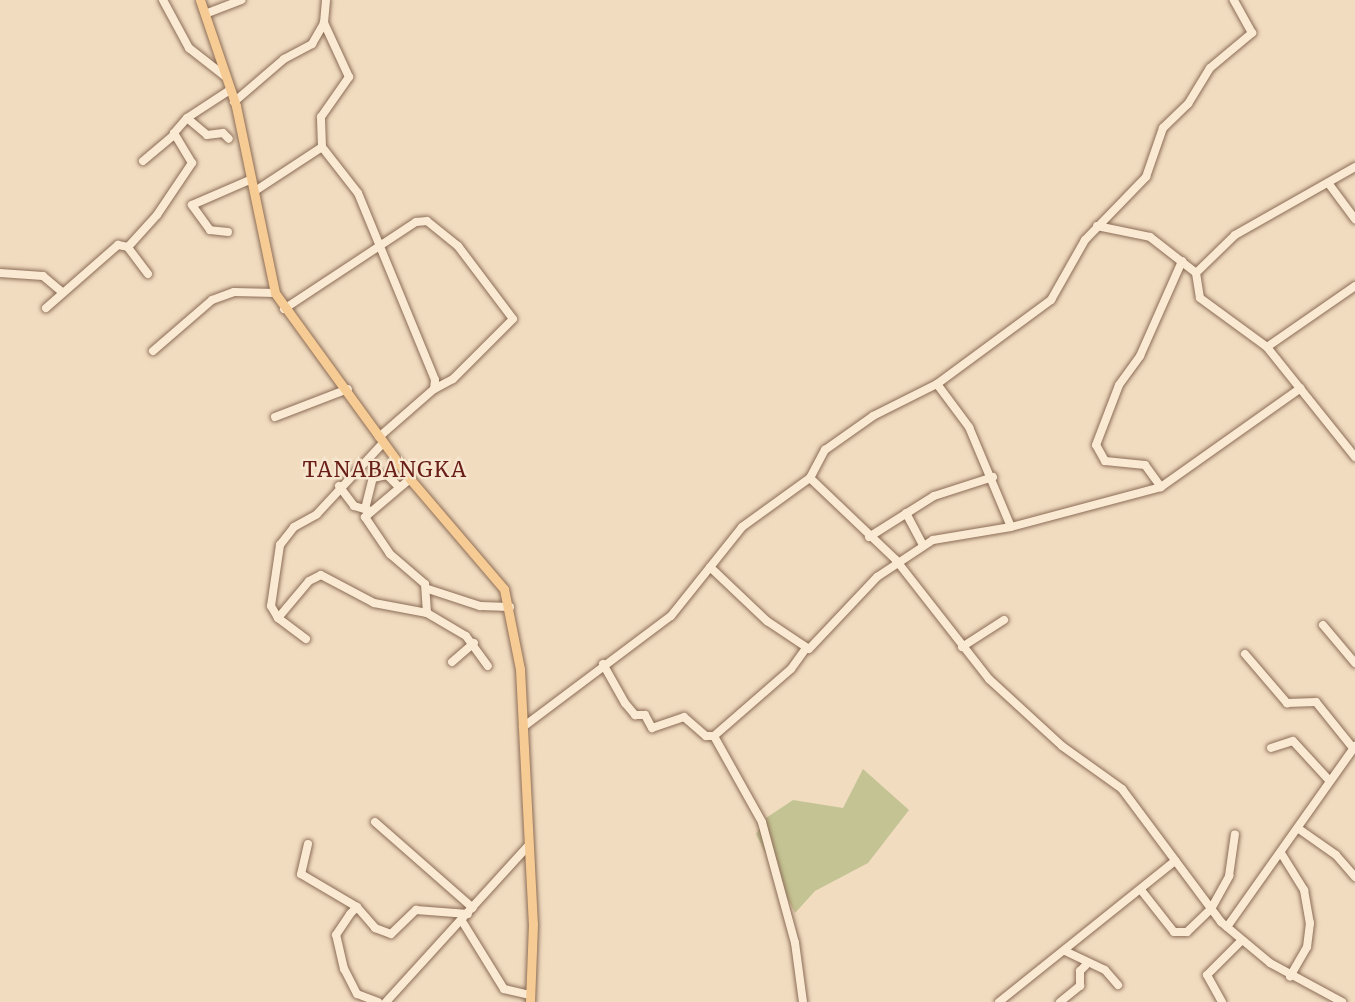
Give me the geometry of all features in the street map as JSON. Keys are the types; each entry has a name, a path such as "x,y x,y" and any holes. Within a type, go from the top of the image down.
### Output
{"main road":[{"path":"200,0 234,102 255,191 275,293 284,309 348,389 381,440 411,479 497,577 510,607 523,727 528,846 530,998"}],"street":[{"path":"164,0 189,48 226,76"},
{"path":"205,14 241,0"},
{"path":"234,102 284,59 312,44 324,23 326,0"},
{"path":"523,727 603,664 671,616 750,520 810,478 825,450 873,416 937,384 1051,300 1076,251 1097,226 1141,184 1163,128 1188,104 1210,68 1252,33 1234,0"},
{"path":"324,23 349,77 321,117 322,147 358,194 377,246 434,376 434,389"},
{"path":"143,161 173,136 187,118 230,90"},
{"path":"187,118 207,135 223,133 229,139"},
{"path":"128,247 157,215 192,163 173,136"},
{"path":"255,191 322,147"},
{"path":"1355,167 1329,184 1235,235 1196,273 1195,291 1204,302 1267,347 1355,457"},
{"path":"228,232 208,228 192,204 252,179"},
{"path":"1329,184 1355,219"},
{"path":"284,309 377,246 428,221 458,246 512,316 509,325 453,379 434,389 381,440 317,514 282,539 271,603 278,618 306,639"},
{"path":"1097,226 1140,233 1196,273"},
{"path":"46,308 117,245 128,247 148,274"},
{"path":"1161,487 1145,465 1106,461 1096,445 1119,385 1140,356 1182,261"},
{"path":"0,273 43,276 63,293"},
{"path":"1267,347 1355,286"},
{"path":"153,351 212,300 234,292 275,293"},
{"path":"937,384 969,427 993,477 1011,527"},
{"path":"603,664 634,715 644,713 652,728 684,717 706,736 714,736 791,669 806,648 896,560 923,545 946,536 1011,527 1161,487 1301,388"},
{"path":"275,417 348,389"},
{"path":"398,486 387,475 373,478 365,517 379,531 383,547 428,590 480,606 510,607"},
{"path":"869,537 942,493 993,477"},
{"path":"810,478 869,537 896,560 962,647 1040,725 1122,789 1211,909 1241,941 1290,977 1342,1002"},
{"path":"367,510 411,479"},
{"path":"339,486 354,506 367,510"},
{"path":"906,513 923,545"},
{"path":"710,567 759,614 806,648"},
{"path":"278,618 309,581 321,575 374,603 427,612 474,644 488,666"},
{"path":"427,612 428,590"},
{"path":"962,647 1004,620"},
{"path":"1323,625 1355,663"},
{"path":"452,662 474,644"},
{"path":"1227,927 1299,829 1328,779 1354,747 1316,702 1287,703 1245,654"},
{"path":"714,736 741,775 762,822 795,943 803,1002"},
{"path":"1271,748 1293,741 1328,779"},
{"path":"375,822 467,914 504,989 530,998"},
{"path":"1299,829 1336,855 1355,877"},
{"path":"1141,890 1175,933 1187,932 1211,909 1232,868 1235,834"},
{"path":"308,844 301,874 357,907 375,928 391,934 416,910 467,914"},
{"path":"386,1002 528,846"},
{"path":"1281,853 1304,890 1310,923 1307,947 1290,977"},
{"path":"1003,1001 1175,861"},
{"path":"357,907 339,928 336,943 350,984 360,996 378,1002"},
{"path":"1222,1002 1207,975 1241,941"},
{"path":"1065,951 1086,964 1105,970 1118,985"},
{"path":"1060,1002 1080,986 1080,971 1086,964"}],"shaded area":[{"path":"863,769 909,810 868,863 815,891 795,913 756,834 766,818 793,800 843,808"}],"district":[{"name":"TANABANGKA","path":"385,470"}]}
